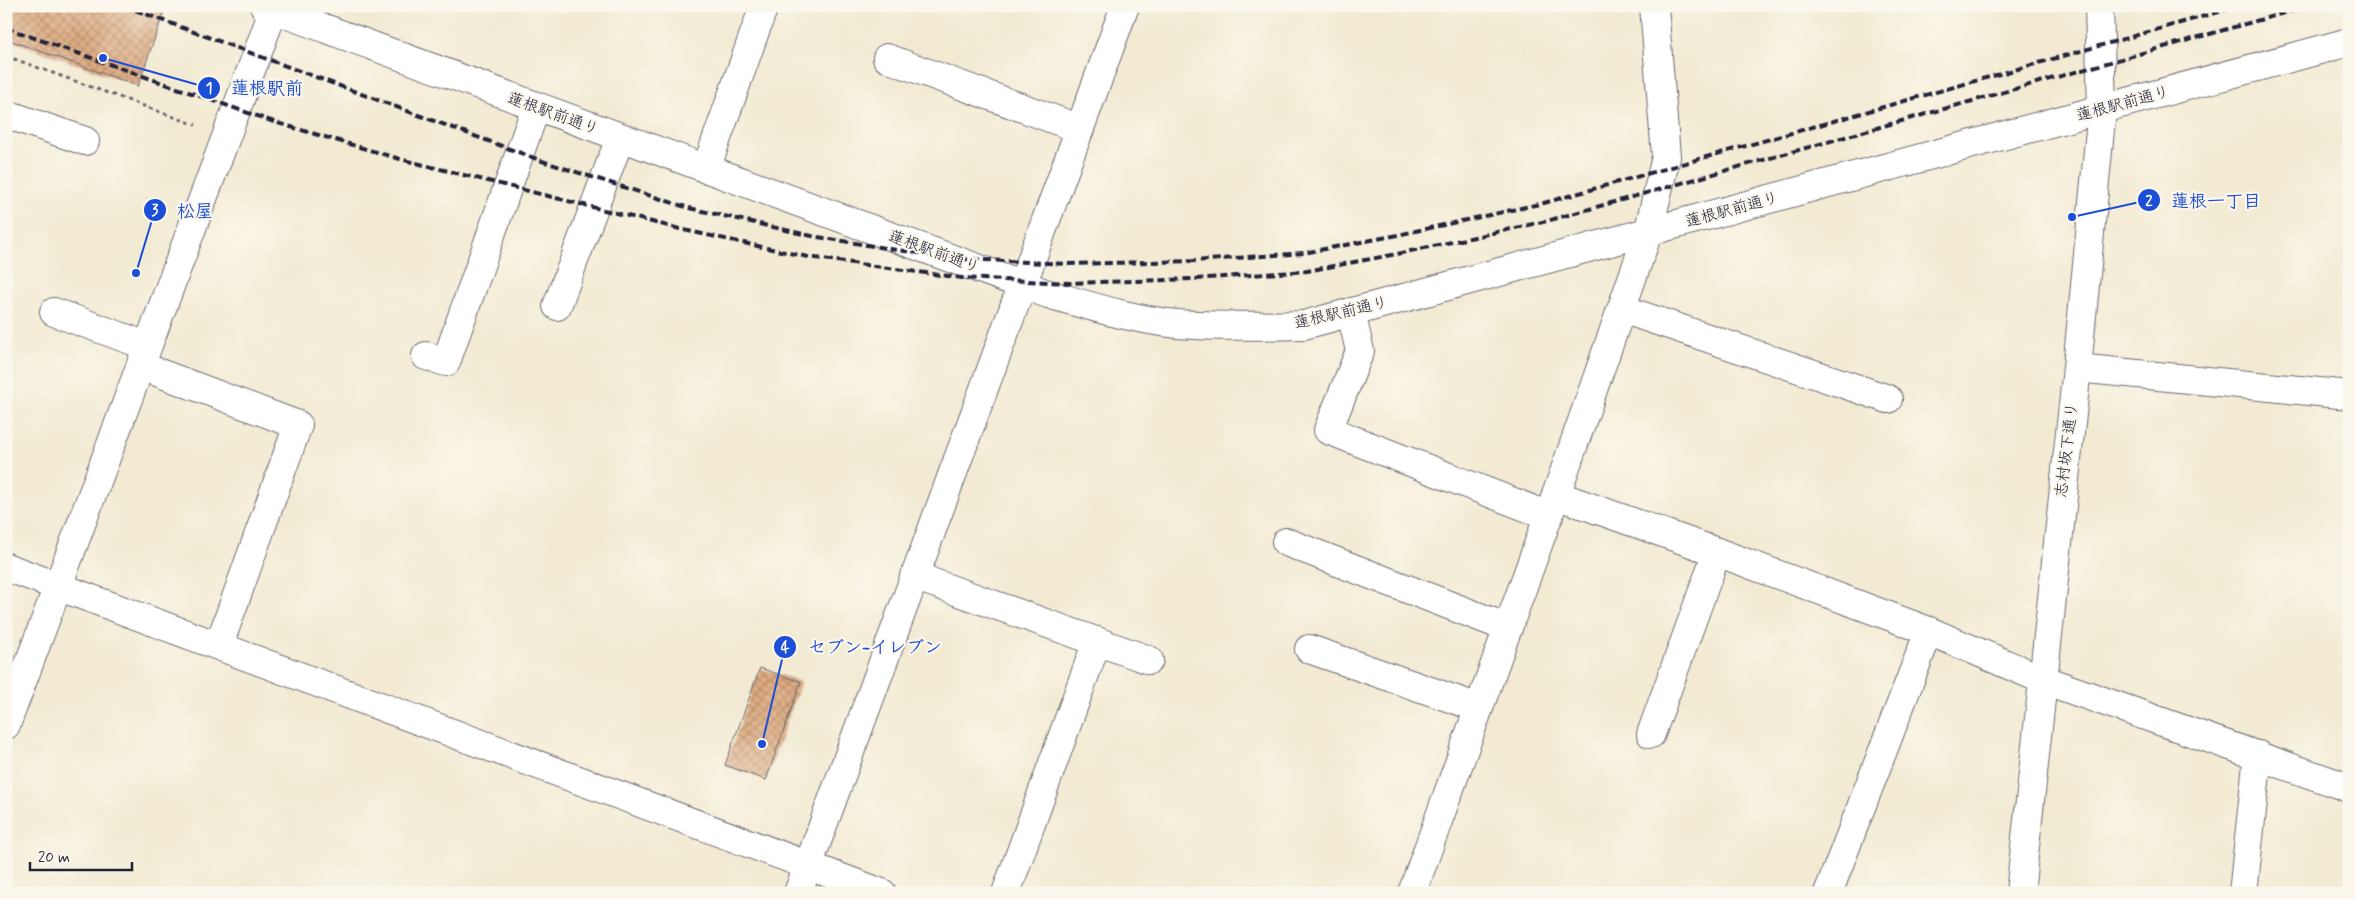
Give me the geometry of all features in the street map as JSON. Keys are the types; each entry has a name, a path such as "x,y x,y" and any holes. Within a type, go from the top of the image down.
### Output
{"street":[{"path":"706,169 764,6"},
{"path":"798,893 1125,6"},
{"path":"1412,893 1648,233 1666,157 1654,6"},
{"name":"志村坂下通り","path":"2020,893 2077,368 2102,109 2099,6"},
{"path":"6,725 226,136 271,8"},
{"name":"蓮根駅前通り","path":"271,8 536,108 1023,285 1111,312 1176,324 1239,327 1304,324 1351,312 2349,42"},
{"path":"887,58 1080,129"},
{"path":"426,356 446,362 536,108"},
{"path":"6,114 85,141"},
{"path":"557,306 620,138"},
{"path":"1622,309 1888,399"},
{"path":"54,312 144,356 298,425 219,645"},
{"path":"1351,312 1360,351 1328,430 1552,505 1717,552 1929,631 2042,679 2349,788"},
{"path":"2077,368 2349,394"},
{"path":"1286,542 1508,628"},
{"path":"1651,734 1717,552"},
{"path":"6,567 882,893"},
{"path":"914,576 1149,660"},
{"path":"1828,893 1929,631"},
{"path":"1006,893 1097,641"},
{"path":"1309,649 1479,708"},
{"path":"2243,893 2258,755"}],"path":[{"path":"6,56 226,136"}],"building":[{"path":"6,6 153,6 164,11 138,86 6,39"},
{"path":"760,668 801,682 766,780 725,765"}],"railway":[{"path":"124,6 545,162 689,208 812,236 897,250 964,259 1068,264 1194,261 1304,253 1393,236 1544,203 2240,6"},
{"path":"6,28 274,122 400,159 684,230 808,257 962,278 1070,283 1195,279 1307,271 1397,254 1547,221 2309,6"}],"place":[{"name":"蓮根駅前","path":"103,58"},
{"name":"蓮根一丁目","path":"2072,217"},
{"name":"松屋","path":"136,273"},
{"name":"セブン-イレブン","path":"762,744"}]}
